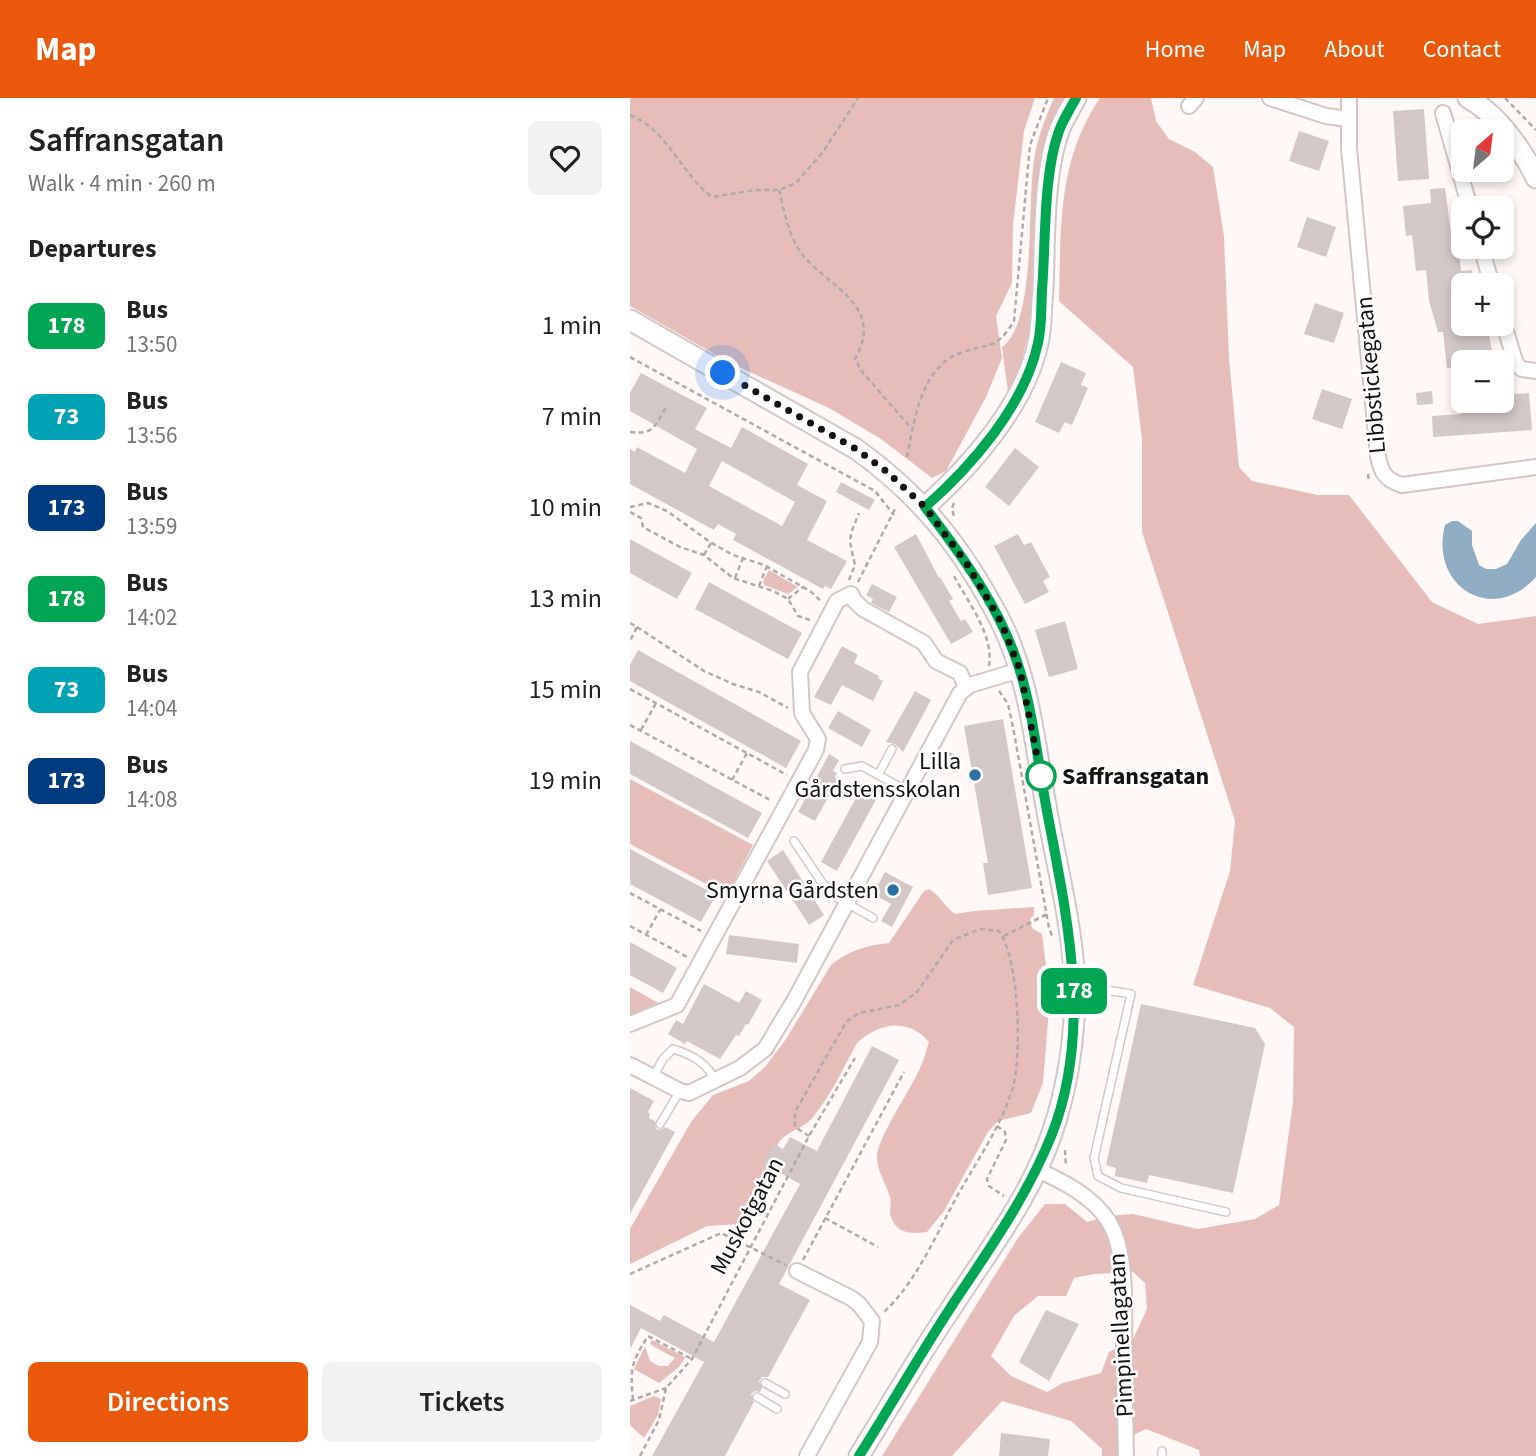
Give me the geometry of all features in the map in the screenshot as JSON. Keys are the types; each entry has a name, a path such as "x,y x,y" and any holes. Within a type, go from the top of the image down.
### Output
{"street":[{"path":"925,507 964,468 993,433 1016,400 1026,379 1038,342 1051,167 1059,131 1076,98"},
{"path":"1270,98 1326,116 1348,119"},
{"name":"Libbstickegatan","path":"1349,98 1348,119 1378,456 1383,474 1387,479 1402,485 1536,467"},
{"path":"1468,98 1477,103 1511,138 1536,178"},
{"path":"1443,113 1467,196"},
{"path":"630,320 856,449 886,471 925,507 974,576 1001,622 1020,670 1065,908 1074,985 1073,1019 1064,1092 1052,1133 1001,1234 950,1309 859,1456"},
{"path":"1507,336 1516,364 1522,369 1536,371"},
{"path":"630,1024 677,1004 816,750 818,739 802,713 800,672 837,601 851,594 863,609 924,643 936,661 960,673 965,688"},
{"path":"630,1065 689,1093 740,1068 765,1049 965,688 1020,670"},
{"name":"Pimpinellagatan","path":"1036,1169 1060,1180 1098,1209 1109,1222 1116,1241 1121,1262 1124,1301 1126,1456"},
{"path":"797,1271 850,1298 859,1304 873,1321 870,1342 807,1456"}],"lane":[{"path":"878,775 892,749"},
{"path":"845,769 862,766 908,791"},
{"path":"794,841 829,893 873,918"},
{"path":"1074,985 1130,993 1094,1158 1098,1176 1121,1188 1226,1212"},
{"path":"653,1077 663,1059 673,1049 703,1063 716,1081"},
{"path":"660,1124 680,1091"},
{"path":"765,1383 785,1394"},
{"path":"757,1397 777,1409"}],"path":[{"path":"630,115 643,120 673,149 699,187 712,197 755,190 779,190 796,183 823,152 858,98"},
{"path":"907,457 923,393 937,368 961,353 997,343 1014,321 1030,145 1048,98"},
{"path":"1505,98 1536,130"},
{"path":"779,190 799,251 820,274 851,298 862,315 864,338 855,359 863,373 912,429"},
{"path":"630,357 876,491 894,515"},
{"path":"630,432 650,431 666,407"},
{"path":"954,519 952,508 956,495"},
{"path":"630,507 648,503 667,511 711,543 767,566 803,587 825,604"},
{"path":"851,594 896,507"},
{"path":"630,512 641,518 643,527 680,547 704,555 735,579 788,599 798,616 820,623"},
{"path":"851,594 849,582 855,565 850,542 859,513"},
{"path":"704,555 711,543"},
{"path":"735,579 743,558"},
{"path":"759,586 767,566"},
{"path":"788,599 803,587"},
{"path":"630,623 704,671 759,692 796,712"},
{"path":"630,641 637,627"},
{"path":"960,673 989,666 998,690 1008,704 1049,928 1056,942"},
{"path":"630,689 790,776"},
{"path":"641,730 656,703"},
{"path":"630,724 782,807"},
{"path":"732,780 747,753"},
{"path":"630,892 710,936"},
{"path":"646,935 661,909"},
{"path":"1004,936 1047,914"},
{"path":"630,926 696,962"},
{"path":"809,1136 795,1127 795,1112 846,1022 859,1013 900,1005 917,992 953,940 980,929 999,931 1004,936 1010,963 1018,1039 1013,1087 997,1126 915,1273 895,1301 873,1321"},
{"name":"Muskotgatan","path":"632,1401 666,1388 692,1359 809,1136 855,1058"},
{"path":"630,1273 721,1233 797,1271 904,1072"},
{"path":"997,1126 1005,1132 1006,1140 988,1175 988,1183 1006,1198 1010,1191"},
{"path":"1060,1180 1066,1169 1065,1149"},
{"path":"825,1218 878,1247"},
{"path":"632,1401 630,1373 648,1336 692,1359"},
{"name":"Muskotgatan","path":"640,1456 659,1420 666,1388"}],"shaded area":[{"path":"630,98 1035,98 1024,131 1013,225 1012,283 996,316 1002,358 986,397 946,471 932,478 881,439 829,408 732,364 630,306"},
{"path":"1054,98 1064,98 1053,121 1036,235 1029,331 1021,363 1008,392 1002,347 1013,333 1021,312 1029,257 1035,154"},
{"path":"1100,98 1151,98 1156,121 1169,139 1195,152 1213,167 1224,236 1229,357 1239,467 1252,481 1318,495 1349,495 1432,602 1478,624 1536,616 1536,1456 1200,1456 1199,1450 1146,1429 1121,1441 1117,1456 1102,1456 1102,1449 1071,1421 1002,1401 952,1456 882,1456 1018,1238 1045,1204 1065,1204 1087,1222 1108,1216 1133,1214 1198,1229 1255,1219 1279,1205 1293,1102 1294,1027 1270,1008 1193,985 1230,871 1235,821 1142,532 1142,439 1133,367 1059,301 1064,196 1076,146","holes":["1133,1272 1145,1283 1147,1309 1133,1339 1109,1352 1101,1373 1063,1383 1047,1392 1011,1376 991,1356 1014,1316 1038,1296 1066,1296 1074,1278"]},
{"path":"769,570 798,587 788,594 764,585 763,581"},
{"path":"630,779 753,845 727,895 630,844"},
{"path":"929,889 955,914 1034,907 1034,915 1030,919 1032,928 1042,934 1050,997 1043,1083 1031,1113 998,1121 988,1132 944,1211 927,1232 910,1233 901,1230 893,1223 890,1215 891,1201 878,1165 878,1152 887,1128 916,1077 929,1042 921,1034 903,1026 883,1027 857,1043 832,1090 814,1116 779,1142 741,1224 707,1226 630,1264 630,1229 691,1122 713,1095 749,1081 765,1067 786,1039 831,965 858,950 889,943 924,891"},
{"path":"630,987 662,1005 630,1015"},
{"path":"652,1340 685,1357 680,1366 659,1383 634,1369 645,1346 650,1361 659,1366 668,1366 675,1358 653,1346 650,1343"},
{"path":"654,1396 661,1399 658,1415 644,1438 630,1425 630,1406"}],"water":[{"path":"1458,521 1472,531 1472,545 1479,565 1486,569 1496,569 1507,564 1521,540 1536,523 1536,577 1519,591 1501,598 1484,598 1468,592 1455,581 1446,566 1443,547 1445,525"}],"building":[{"path":"1424,109 1429,179 1398,181 1393,111"},
{"path":"1299,131 1329,141 1319,171 1289,161"},
{"path":"1445,188 1451,233 1451,259 1460,259 1461,271 1472,270 1472,273 1451,273 1451,336 1489,336 1492,350 1451,350 1451,368 1447,368 1443,332 1438,332 1429,301 1426,270 1416,271 1412,235 1406,236 1403,206 1431,203 1430,189"},
{"path":"1307,217 1336,227 1326,257 1297,247"},
{"path":"1315,303 1344,313 1334,343 1304,334"},
{"path":"1061,362 1086,373 1081,385 1088,388 1072,425 1065,422 1059,433 1035,422"},
{"path":"641,373 707,408 695,429 731,448 742,427 808,464 797,485 827,501 807,540 847,561 831,589 825,586 823,589 733,540 736,534 718,524 714,530 630,484 630,449 635,452 637,447 685,473 697,449 630,411 630,393","holes":["722,461 795,502 782,526 709,486"]},
{"path":"1322,389 1352,399 1342,429 1312,419"},
{"path":"1432,391 1433,404 1417,405 1416,393"},
{"path":"1529,393 1532,430 1433,437 1432,416 1514,413 1514,394"},
{"path":"1015,448 1039,467 1009,506 985,487"},
{"path":"841,482 875,500 869,510 836,492"},
{"path":"916,534 953,599 949,601 961,621 965,619 973,632 951,644 894,547"},
{"path":"1018,534 1024,545 1031,542 1050,577 1043,581 1049,592 1025,604 994,546"},
{"path":"630,539 692,573 677,599 630,573"},
{"path":"709,582 802,633 788,659 695,609"},
{"path":"872,584 897,597 889,612 871,603 873,599 866,595"},
{"path":"1065,621 1078,669 1049,677 1035,630"},
{"path":"842,646 858,655 854,663 879,676 883,681 873,701 842,685 831,705 814,697"},
{"path":"638,650 801,741 786,768 630,681 630,665"},
{"path":"915,691 931,700 903,752 895,744 886,742"},
{"path":"838,711 871,730 862,747 828,728"},
{"path":"1003,719 1032,888 988,895 983,863 988,863 964,726"},
{"path":"630,741 762,813 748,838 630,774"},
{"path":"946,750 955,755 948,769 938,764"},
{"path":"829,754 839,760 833,771 837,773 835,778 838,780 815,821 798,812"},
{"path":"862,787 878,796 837,871 821,862"},
{"path":"630,849 716,895 701,922 630,884"},
{"path":"783,850 824,915 809,925 767,861"},
{"name":"Smyrna Gårdsten","path":"885,872 913,887 892,927 881,921 891,904 873,894"},
{"path":"729,935 799,944 797,963 726,954"},
{"path":"630,942 677,968 663,993 630,975"},
{"path":"704,984 739,1003 746,991 762,1000 748,1025 746,1024 739,1036 736,1035 720,1059 668,1034 676,1020 683,1024"},
{"path":"1141,1004 1255,1028 1265,1044 1233,1193 1149,1175 1147,1183 1115,1176 1116,1168 1106,1165"},
{"path":"872,1046 899,1060 779,1284 810,1300 768,1377 762,1377 759,1381 762,1388 760,1392 751,1394 754,1402 725,1456 652,1456 704,1362 641,1328 630,1349 630,1305 660,1321 664,1315 714,1342 800,1184 763,1163 774,1144 783,1149 790,1137 817,1151"},
{"path":"630,1088 654,1101 648,1112 649,1118 655,1121 656,1129 665,1127 675,1132 630,1214"},
{"path":"1046,1310 1079,1324 1049,1381 1019,1362"},
{"path":"1001,1433 1050,1439 1048,1456 999,1456"}],"bus line":[{"name":"178","path":"859,1456 950,1309 1001,1234 1026,1190 1052,1133 1064,1092 1075,995 1072,955 1020,670 1001,622 967,564 925,507 964,468 993,433 1016,400 1026,379 1038,342 1051,167 1059,131 1076,98"}],"place":[{"name":"Lilla Gårdstensskolan","path":"975,775"},
{"name":"Saffransgatan","path":"1041,776"},
{"name":"Smyrna Gårdsten","path":"893,890"}],"route":[{"path":"723,373 856,449 886,471 925,507 967,564 1001,622 1020,670 1041,776"}]}
